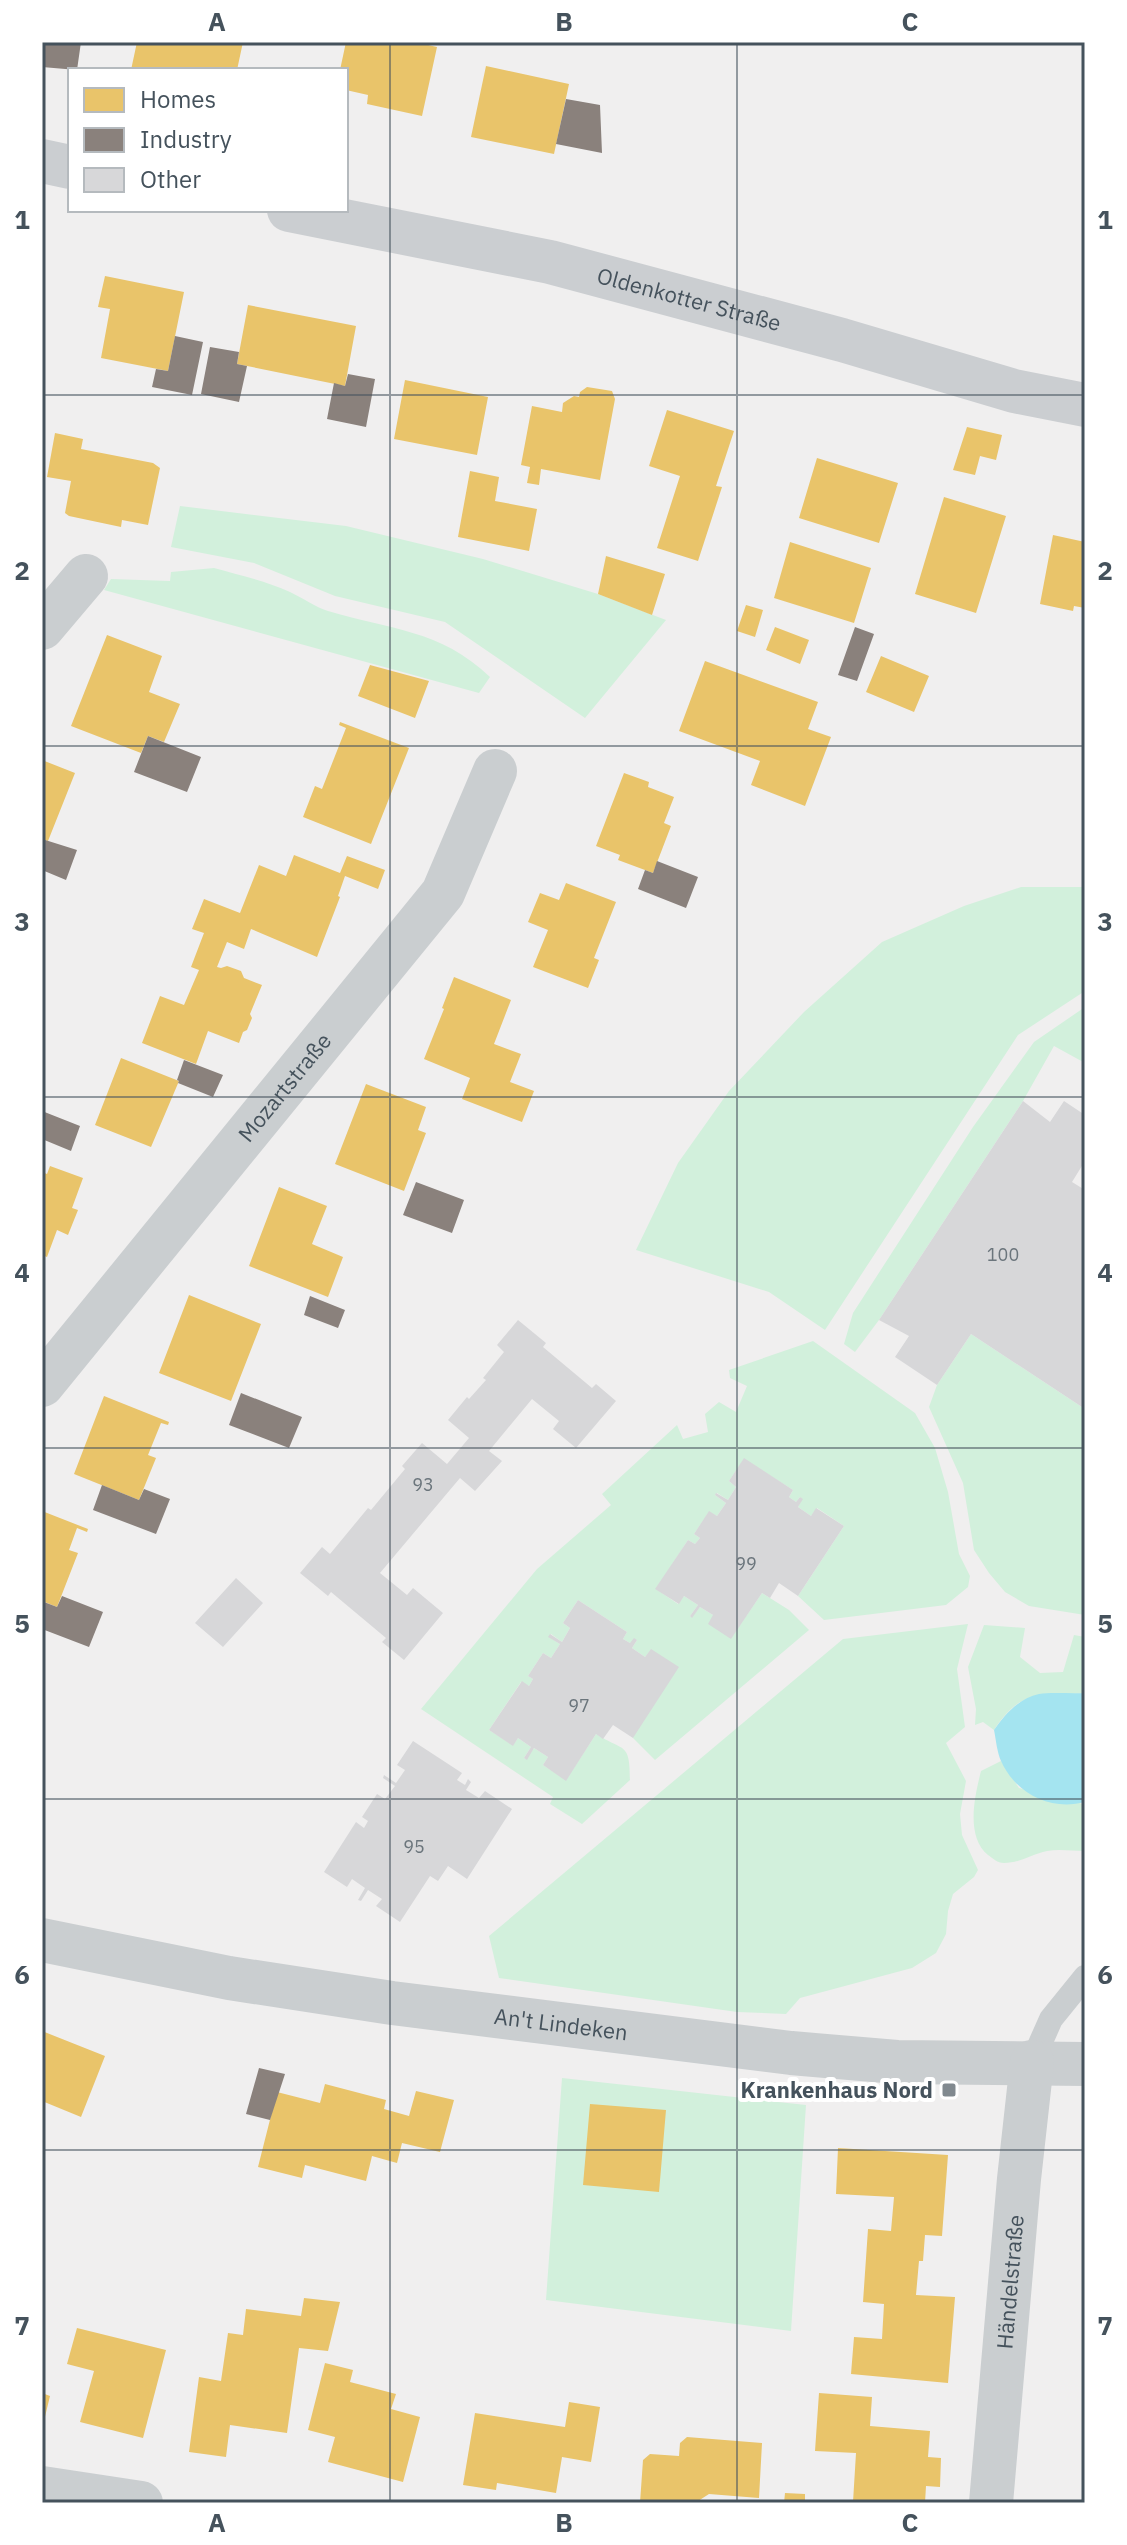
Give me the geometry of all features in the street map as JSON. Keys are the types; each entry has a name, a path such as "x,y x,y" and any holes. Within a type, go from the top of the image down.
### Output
{"street":[{"path":"42,161 68,167"},
{"name":"Oldenkotter Straße","path":"299,212 550,262 842,340 1014,391 1085,405"},
{"path":"42,573 86,576 42,628"},
{"name":"Mozartstraße","path":"42,1385 443,893 495,771"},
{"name":"An't Lindeken","path":"42,1940 259,1983 392,2003 760,2049 897,2062 1085,2064"},
{"name":"Händelstraße","path":"991,2503 1032,2062"},
{"path":"42,2488 141,2503"}],"lane":[{"path":"1032,2062 1051,2019 1085,1977"}],"green space":[{"path":"180,506 346,526 483,559 598,594 666,620 585,718 445,622 335,596 254,563 171,547"},
{"path":"214,568 281,588 328,611 433,640 471,661 490,677 479,693 104,590 111,579 170,581 171,572"},
{"path":"1021,887 1085,887 1085,991 1018,1035 825,1330 769,1292 636,1250 678,1163 729,1091 804,1012 882,942 964,906"},
{"path":"1085,1007 1085,1063 1054,1046 1023,1101 855,1352 844,1344 853,1313 973,1127 1034,1042"},
{"path":"971,1334 1085,1409 1085,1615 1029,1606 1005,1592 974,1550 963,1483 929,1407 937,1385"},
{"path":"813,1341 915,1413 935,1448 948,1492 959,1554 970,1576 968,1587 946,1605 824,1620 798,1596 844,1526 817,1508 811,1516 798,1507 800,1497 796,1502 789,1497 793,1490 744,1459 729,1481 736,1487 728,1500 717,1493 715,1495 726,1503 717,1516 709,1512 694,1534 700,1538 695,1544 688,1540 656,1589 678,1604 684,1596 698,1605 690,1616 700,1607 713,1615 731,1638 762,1593 789,1610 809,1630 655,1760 633,1738 651,1650 645,1657 632,1648 637,1640 630,1643 623,1639 627,1632 578,1600 563,1623 570,1628 562,1642 551,1634 549,1637 560,1644 551,1658 543,1653 528,1676 533,1679 529,1686 521,1682 489,1730 513,1745 518,1738 531,1747 526,1759 534,1748 548,1757 543,1765 566,1780 596,1734 624,1749 629,1759 630,1780 582,1824 550,1804 553,1797 421,1709 537,1569 611,1505 602,1494 677,1425 683,1439 708,1432 705,1414 719,1402 736,1412 747,1386 730,1378 729,1370"},
{"path":"968,1624 957,1669 965,1727 946,1743 966,1781 960,1814 962,1835 978,1870 953,1894 946,1934 936,1953 912,1968 800,1998 786,2014 737,2012 499,1978 489,1936 843,1639"},
{"path":"984,1625 1025,1628 1020,1657 1040,1673 1063,1672 1074,1635 1085,1637 1085,1693 1033,1697 1014,1707 994,1730 983,1722 975,1725 976,1709 968,1667"},
{"path":"1001,1761 1019,1788 1085,1802 1085,1851 1047,1851 1004,1863 988,1855 976,1837 975,1803 981,1771"},
{"path":"562,2078 806,2105 791,2331 546,2300"}],"water":[{"path":"1085,1693 1085,1802 1047,1802 1025,1791 1007,1773 994,1730 1013,1708 1032,1696"}],"building: Homes":[{"path":"137,42 243,42 237,68 131,68"},
{"path":"346,42 415,42 437,47 422,116 367,104 368,95 348,90 348,68 340,68"},
{"path":"486,66 569,84 554,154 471,137"},
{"path":"105,276 184,292 168,371 101,358 110,309 98,307"},
{"path":"248,305 356,326 345,386 237,364"},
{"path":"405,380 488,397 477,455 394,439"},
{"path":"587,387 612,391 615,399 600,480 541,469 539,485 527,483 530,467 521,465 532,406 562,412 563,403 574,396 579,397"},
{"path":"667,410 734,431 716,486 722,487 698,561 657,548 680,476 649,466"},
{"path":"967,427 1002,435 996,460 980,456 975,475 953,470"},
{"path":"55,433 83,439 81,449 153,463 160,468 148,525 122,520 121,527 65,513 71,481 47,477"},
{"path":"817,458 898,483 879,543 799,518"},
{"path":"470,471 499,477 495,501 537,509 529,551 458,537"},
{"path":"944,497 1006,516 976,613 915,594"},
{"path":"1053,535 1085,542 1085,608 1074,606 1073,611 1040,604"},
{"path":"790,542 871,568 854,623 774,598"},
{"path":"606,556 665,574 652,615 598,594"},
{"path":"746,605 763,610 755,637 737,631"},
{"path":"775,627 809,640 800,664 766,650"},
{"path":"107,635 162,656 149,692 180,704 164,742 148,736 141,753 71,726"},
{"path":"881,656 929,676 914,712 866,692"},
{"path":"705,661 818,702 808,729 831,737 805,806 751,785 760,761 679,731"},
{"path":"370,665 429,681 415,718 358,696"},
{"path":"340,722 409,748 371,844 303,817 315,786 322,789 346,728 339,725"},
{"path":"42,760 75,773 48,841 42,839"},
{"path":"624,773 649,782 648,787 674,797 664,823 671,826 653,873 618,860 620,855 596,846"},
{"path":"294,855 340,873 347,856 385,870 378,889 345,876 317,957 251,929 244,949 227,942 217,967 227,966 241,971 244,978 262,985 250,1014 252,1018 239,1043 208,1031 196,1064 142,1043 160,996 184,1005 199,970 191,967 204,933 192,929 204,899 240,913 259,865 286,876"},
{"path":"566,883 616,902 594,958 599,960 588,988 533,967 548,930 528,922 540,893 559,900"},
{"path":"454,977 511,1000 494,1044 521,1054 510,1082 534,1091 522,1122 462,1099 470,1078 424,1059"},
{"path":"121,1058 179,1081 151,1147 95,1125"},
{"path":"366,1084 426,1107 418,1130 426,1133 404,1191 335,1164"},
{"path":"50,1166 83,1178 72,1208 78,1210 68,1235 57,1230 47,1257 42,1255 42,1172 47,1174"},
{"path":"279,1187 327,1206 312,1244 343,1257 328,1297 249,1266"},
{"path":"189,1295 261,1324 231,1401 159,1373"},
{"path":"104,1396 169,1422 168,1425 161,1423 148,1455 156,1458 139,1500 74,1474"},
{"path":"42,1511 88,1529 87,1532 77,1528 69,1550 78,1553 57,1607 42,1601"},
{"path":"42,2031 105,2056 81,2117 42,2101"},
{"path":"325,2084 386,2100 384,2109 409,2116 416,2091 454,2100 440,2152 402,2143 397,2163 372,2156 366,2181 305,2165 302,2178 258,2167 277,2092 320,2103"},
{"path":"590,2104 666,2110 659,2192 583,2185"},
{"path":"838,2148 948,2155 942,2236 925,2235 916,2295 955,2297 948,2383 851,2374 854,2337 882,2339 884,2304 863,2302 868,2229 891,2231 894,2197 836,2194"},
{"path":"304,2298 340,2302 328,2351 299,2348 287,2433 230,2425 226,2457 189,2452 199,2377 221,2381 228,2333 243,2335 246,2309 301,2316"},
{"path":"77,2328 166,2350 143,2438 80,2422 94,2371 67,2364"},
{"path":"325,2363 353,2370 350,2382 396,2394 391,2409 420,2417 403,2482 328,2462 335,2437 308,2430"},
{"path":"42,2393 50,2396 43,2425 42,2425"},
{"path":"819,2393 872,2397 870,2426 930,2431 928,2457 941,2458 940,2487 926,2486 925,2503 853,2502 856,2453 815,2451"},
{"path":"569,2402 600,2407 591,2462 562,2457 556,2493 497,2483 496,2490 463,2485 475,2413 565,2427"},
{"path":"687,2437 762,2443 759,2498 709,2494 695,2503 640,2503 643,2460 650,2454 679,2456 680,2443"},
{"path":"785,2493 805,2494 805,2503 784,2503"}],"building: Industry":[{"path":"42,42 81,42 77,68 42,67"},
{"path":"566,99 600,105 602,153 556,144"},
{"path":"175,336 203,342 192,395 152,387 156,369 168,371"},
{"path":"210,347 239,352 237,364 247,366 239,402 201,394"},
{"path":"348,374 375,379 366,427 327,419 334,383 345,386"},
{"path":"855,627 874,634 857,681 838,675"},
{"path":"148,736 201,757 187,792 134,772"},
{"path":"42,839 77,850 66,880 42,870"},
{"path":"657,861 698,877 686,908 638,889 645,870 653,873"},
{"path":"184,1060 223,1075 213,1097 178,1083"},
{"path":"42,1111 80,1126 71,1151 42,1139"},
{"path":"416,1182 464,1200 452,1233 403,1215"},
{"path":"310,1296 345,1310 338,1328 304,1315"},
{"path":"241,1393 302,1417 289,1448 229,1425"},
{"path":"102,1485 139,1500 144,1489 170,1499 156,1534 93,1510"},
{"path":"62,1596 103,1612 89,1647 42,1629 44,1602 57,1607"},
{"path":"259,2068 285,2074 270,2120 246,2114"}],"building: Other":[{"path":"1023,1101 1050,1122 1064,1101 1085,1115 1085,1161 1072,1182 1085,1190 1085,1409 971,1334 937,1385 895,1357 909,1336 879,1320"},
{"path":"518,1320 546,1343 543,1347 592,1388 596,1384 616,1401 576,1448 553,1429 559,1421 532,1399 489,1451 502,1461 475,1491 460,1478 380,1573 407,1595 413,1588 443,1613 404,1660 382,1642 386,1638 331,1592 328,1596 300,1573 322,1547 330,1554 405,1469 402,1466 422,1443 447,1464 469,1438 448,1420 486,1380 483,1378 504,1352 497,1345"},
{"path":"744,1458 793,1490 789,1497 796,1502 800,1497 803,1499 798,1507 811,1516 816,1508 844,1526 798,1596 779,1583 770,1598 762,1593 731,1639 708,1624 713,1615 700,1607 692,1618 690,1616 698,1605 684,1596 679,1604 655,1589 688,1540 695,1544 700,1538 694,1534 709,1511 717,1516 726,1503 715,1495 728,1500 736,1487 729,1481"},
{"path":"236,1578 263,1603 223,1647 195,1623"},
{"path":"578,1600 627,1632 623,1639 630,1643 634,1638 637,1640 632,1648 645,1657 651,1649 679,1667 633,1738 613,1725 603,1739 596,1734 566,1781 543,1765 548,1757 534,1748 527,1760 524,1758 531,1747 518,1738 513,1746 489,1730 522,1681 529,1686 533,1679 528,1676 543,1653 551,1658 560,1644 548,1637 550,1634 562,1642 570,1628 563,1623"},
{"path":"413,1741 462,1773 457,1780 465,1785 468,1779 471,1782 466,1790 479,1798 485,1791 512,1809 467,1879 448,1866 438,1881 430,1876 400,1922 376,1906 382,1899 368,1890 361,1901 358,1900 365,1888 352,1879 347,1887 324,1872 356,1822 364,1828 368,1821 362,1817 377,1794 385,1799 395,1786 383,1778 384,1775 396,1783 405,1770 397,1765"}],"place":[{"name":"Krankenhaus Nord","path":"949,2090"}]}
